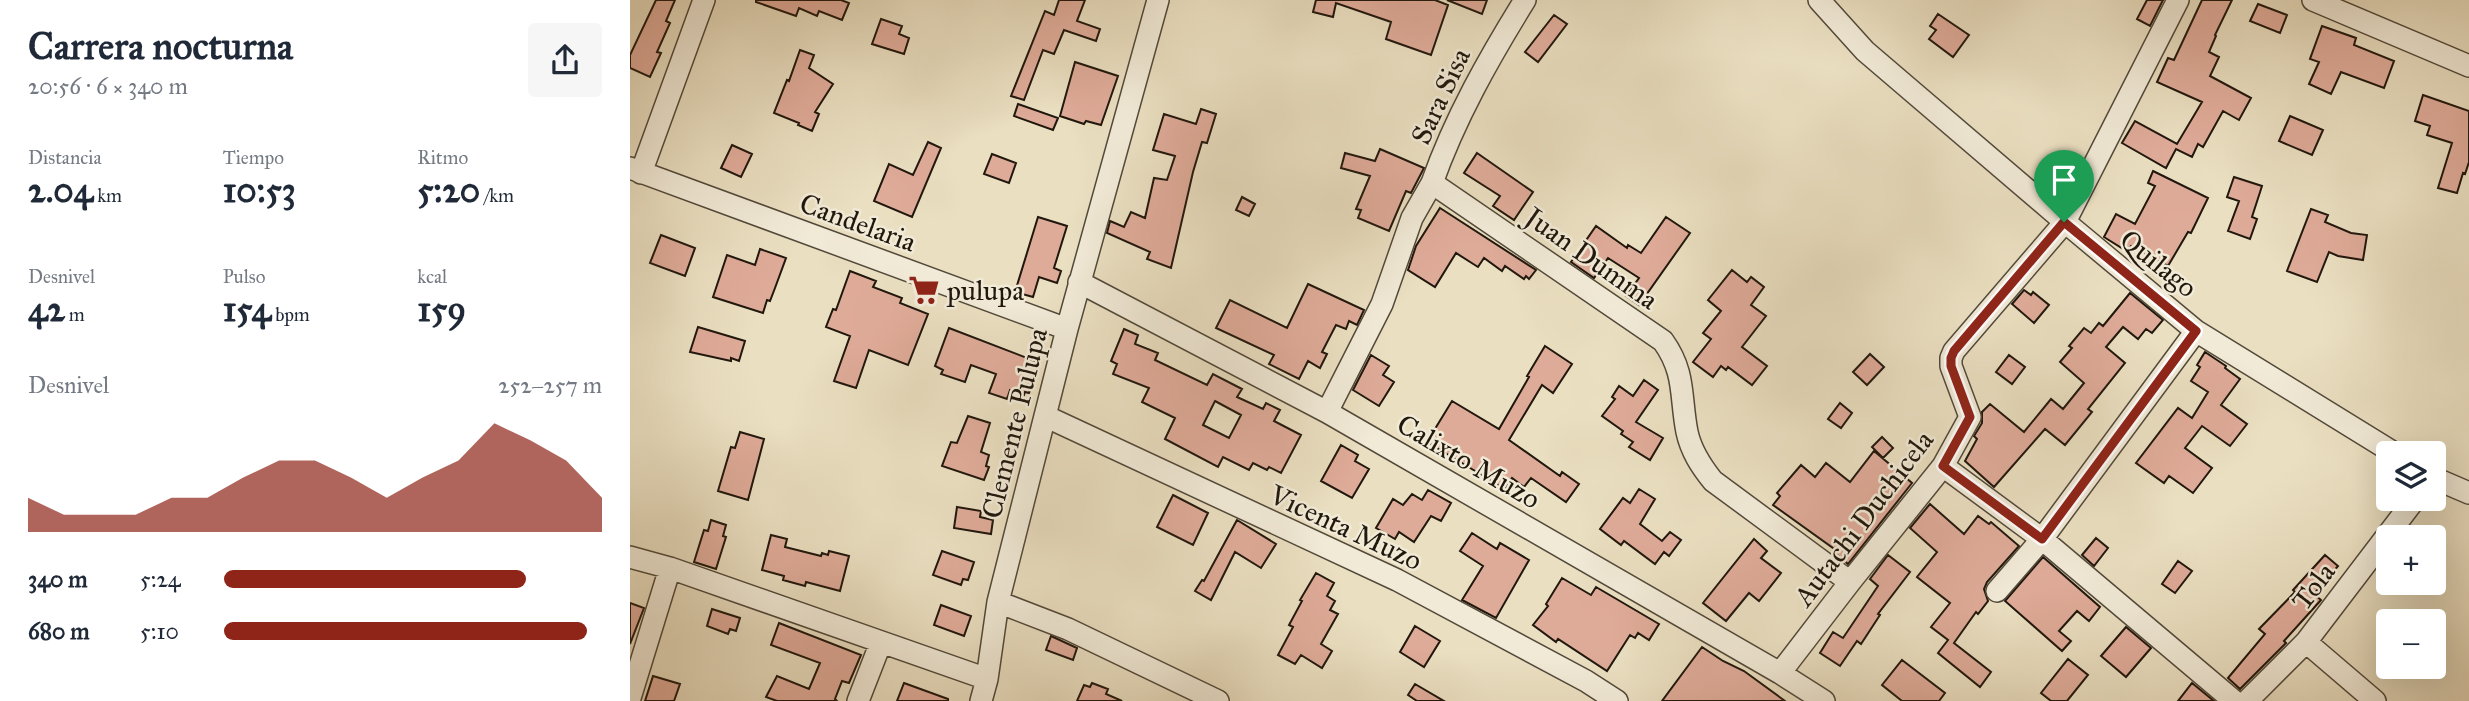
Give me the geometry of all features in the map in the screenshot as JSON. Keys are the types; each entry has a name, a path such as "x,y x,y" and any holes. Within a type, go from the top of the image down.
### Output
{"street":[{"path":"635,171 704,0"},
{"name":"Clemente Pulupa","path":"981,701 987,679 998,602 1079,282 1158,0"},
{"name":"Quilago","path":"1819,0 1865,51 2196,331 2376,442"},
{"name":"Autachi Duchicela","path":"1780,673 1943,466 1970,417 1951,366 1954,351 2064,222 2178,0"},
{"path":"2314,0 2469,66"},
{"name":"Sara Sisa","path":"1432,183 1442,155 1520,1"},
{"name":"Candelaria","path":"635,171 1067,329"},
{"path":"1327,412 1382,304 1412,218 1432,183"},
{"name":"Juan Dumma","path":"1432,183 1663,341 1675,358 1687,434 1697,461 1713,481 1850,582"},
{"name":"Calixto Muzo","path":"1079,282 1327,412 1824,701"},
{"path":"1997,591 2042,539 2196,331"},
{"name":"Vicenta Muzo","path":"1045,416 1396,580 1586,681 1617,701"},
{"path":"1943,466 2042,539 2234,701"},
{"path":"2446,483 2469,493"},
{"name":"Tola","path":"2247,701 2306,642 2406,511"},
{"path":"630,557 670,568 987,679"},
{"path":"630,698 670,568"},
{"path":"998,602 1068,629 1218,701"},
{"path":"858,701 881,642"},
{"path":"2306,642 2375,701"}],"building":[{"path":"656,0 675,0 666,21 670,23 657,52 661,53 650,77 630,68 630,55"},
{"path":"756,0 841,0 849,3 842,20 819,11 817,16 799,8 796,16"},
{"path":"1059,0 1085,0 1077,21 1100,29 1096,41 1064,30 1054,54 1043,50 1024,100 1011,96 1045,11 1054,15"},
{"path":"1316,0 1435,0 1448,5 1431,55 1386,39 1391,22 1336,3 1333,17 1313,12"},
{"path":"1447,0 1487,0 1482,14"},
{"path":"2147,0 2163,0 2150,26 2137,19"},
{"path":"2202,0 2232,0 2209,52 2219,57 2210,76 2251,98 2239,120 2223,111 2203,147 2198,144 2192,157 2176,149 2166,168 2122,143 2135,121 2177,144 2202,102 2157,82 2168,58 2174,60"},
{"path":"2258,4 2287,15 2280,33 2250,21"},
{"path":"1938,14 1969,35 1953,57 1929,39 1936,30 1930,26"},
{"path":"1554,15 1567,24 1538,62 1525,52"},
{"path":"881,19 902,26 899,34 909,38 904,54 872,44"},
{"path":"2322,26 2356,38 2354,45 2394,61 2384,88 2341,72 2331,94 2309,84 2319,62 2310,59"},
{"path":"800,50 814,55 809,68 833,84 815,112 819,114 812,131 774,113"},
{"path":"1075,62 1118,76 1101,125 1086,121 1084,124 1060,116"},
{"path":"2423,95 2469,111 2469,162 2457,193 2438,188 2452,143 2427,135 2430,126 2415,121"},
{"path":"1018,104 1058,118 1053,130 1014,116"},
{"path":"1201,109 1216,114 1207,143 1202,142 1193,172 1171,268 1147,259 1150,252 1107,233 1110,221 1124,227 1131,212 1145,218 1154,178 1167,180 1175,156 1153,150 1164,114 1196,124"},
{"path":"2290,116 2323,130 2312,155 2279,141"},
{"path":"928,142 941,148 912,217 874,201 889,164 913,175"},
{"path":"732,145 752,154 741,177 721,168"},
{"path":"1380,149 1424,168 1411,193 1406,191 1389,231 1358,218 1361,210 1356,209 1370,176 1341,168 1345,153 1375,161"},
{"path":"1477,153 1533,192 1514,220 1493,206 1500,196 1464,173"},
{"path":"992,154 1016,163 1009,183 984,174"},
{"path":"2064,158 2079,166 2068,187 2052,178"},
{"path":"2153,171 2208,198 2191,233 2188,232 2168,266 2131,246 2128,252 2104,237 2116,214 2135,224 2155,186 2148,183"},
{"path":"2234,177 2262,186 2252,217 2257,219 2250,239 2228,231 2239,201 2227,197"},
{"path":"1242,197 1255,204 1249,216 1236,210"},
{"path":"1440,208 1536,270 1529,279 1526,276 1524,279 1505,266 1502,271 1484,258 1478,267 1456,253 1435,287 1408,270 1416,246"},
{"path":"2311,209 2328,215 2325,222 2351,233 2367,235 2363,260 2329,252 2317,282 2287,271"},
{"path":"1038,217 1067,226 1054,268 1061,271 1057,283 1039,277 1033,297 1015,292"},
{"path":"1666,217 1690,233 1639,305 1626,296 1639,278 1608,258 1594,278 1571,262 1596,226 1627,248 1628,245 1641,253"},
{"path":"661,235 695,248 685,276 650,263"},
{"path":"760,249 786,258 763,313 713,297 727,255 755,265"},
{"path":"1732,270 1747,282 1751,277 1764,287 1751,305 1766,316 1742,347 1767,366 1752,385 1728,367 1726,370 1721,366 1713,377 1693,362 1711,339 1703,333 1721,311 1708,300"},
{"path":"850,271 876,281 873,287 902,298 900,303 928,314 908,365 869,350 856,388 834,381 850,336 826,327 833,309 836,310"},
{"path":"1308,284 1364,310 1357,325 1349,321 1346,329 1336,325 1322,352 1327,354 1320,368 1308,361 1299,379 1269,364 1274,355 1216,328 1230,300 1287,328"},
{"path":"2024,290 2031,295 2033,292 2049,305 2034,323 2012,304"},
{"path":"2130,293 2163,320 2152,333 2146,329 2138,339 2123,327 2106,347 2125,363 2088,409 2092,412 2065,445 2045,429 1994,487 1965,461 1977,439 1974,436 1982,423 1982,412 1990,404 2024,432 2051,399 2063,409 2084,383 2060,362 2072,348 2069,346 2084,328 2091,333 2099,323 2103,326"},
{"path":"698,327 745,341 739,361 690,352"},
{"path":"949,328 1040,363 1029,393 1025,392 1024,395 1010,390 1007,399 989,393 996,374 971,365 965,382 941,374 943,370 935,366"},
{"path":"1124,329 1138,335 1135,344 1158,353 1155,360 1207,385 1213,374 1242,389 1237,397 1263,409 1266,403 1280,410 1274,421 1301,435 1281,473 1253,463 1249,470 1223,457 1218,467 1165,439 1175,418 1142,402 1149,388 1113,374 1117,364 1111,361","holes":["1215,401 1241,415 1229,438 1203,425"]},
{"path":"1545,346 1572,364 1553,393 1542,385 1509,440 1560,476 1562,472 1579,484 1566,502 1531,478 1524,487 1512,478 1505,489 1427,442 1452,401 1499,429"},
{"path":"2205,352 2240,379 2221,405 2247,424 2230,446 2202,426 2185,448 2212,468 2193,493 2169,476 2164,483 2136,463 2178,408 2192,418 2208,392 2191,381"},
{"path":"1870,354 1884,367 1867,385 1853,372"},
{"path":"1371,355 1389,366 1383,375 1394,382 1379,406 1353,390"},
{"path":"2009,355 2025,367 2012,384 1996,372"},
{"path":"1644,380 1658,390 1636,422 1663,438 1650,460 1629,447 1633,442 1602,416 1615,399 1612,397 1619,386 1633,396"},
{"path":"1840,403 1852,413 1841,428 1828,419"},
{"path":"968,416 990,423 981,452 989,455 986,466 989,467 984,480 942,466 951,442 957,443"},
{"path":"740,432 764,439 748,500 718,491 731,447 735,448"},
{"path":"1882,437 1893,448 1883,458 1872,447"},
{"path":"1341,445 1358,455 1355,461 1369,469 1352,498 1321,481"},
{"path":"1874,451 1912,483 1848,564 1835,553 1837,551 1773,505 1780,496 1777,493 1801,465 1815,477 1826,463 1850,482"},
{"path":"1639,489 1655,499 1640,524 1662,541 1670,532 1681,540 1669,556 1664,552 1655,564 1624,541 1621,545 1600,529 1623,498 1630,503"},
{"path":"1428,490 1451,503 1441,521 1431,516 1414,542 1399,532 1395,539 1376,528 1393,499 1403,505 1412,494 1422,500"},
{"path":"1173,495 1208,513 1193,545 1157,527"},
{"path":"1930,504 1964,534 1978,516 1989,524 1991,522 2019,546 1987,582 1984,589 1988,601 1978,614 1976,612 1954,643 1991,672 1980,687 1938,653 1948,640 1931,627 1950,603 1917,577 1937,552 1910,528"},
{"path":"957,507 981,511 980,517 993,520 991,534 954,528"},
{"path":"711,520 726,525 723,536 726,537 716,569 694,562 704,530 708,531"},
{"path":"1237,520 1276,544 1261,568 1235,552 1211,600 1195,591 1202,580 1204,581"},
{"path":"1472,533 1497,549 1500,543 1529,560 1496,618 1462,600 1483,566 1460,551"},
{"path":"771,535 787,539 785,547 821,556 822,553 828,555 829,551 849,556 840,591 806,582 805,586 762,570"},
{"path":"2096,538 2108,548 2094,566 2082,555"},
{"path":"1754,539 1767,551 1761,558 1781,573 1759,601 1749,593 1726,621 1703,603"},
{"path":"942,551 974,562 968,580 963,579 961,585 933,575"},
{"path":"1888,555 1910,572 1878,614 1880,615 1861,644 1857,641 1840,666 1820,653 1833,632 1843,638 1878,586 1870,579"},
{"path":"2325,555 2338,566 2314,594 2321,600 2284,641 2286,643 2240,689 2228,678 2265,634 2259,629 2295,592 2293,590"},
{"path":"2043,557 2100,607 2089,621 2077,611 2059,631 2071,641 2062,651 2005,601"},
{"path":"2178,561 2192,571 2175,593 2162,584"},
{"path":"1316,573 1334,583 1327,596 1335,601 1330,610 1338,614 1321,644 1332,651 1322,668 1301,655 1295,664 1278,655 1293,627 1289,625 1302,601 1300,600"},
{"path":"1562,578 1591,595 1596,587 1659,624 1649,640 1638,633 1635,638 1630,635 1607,671 1558,639 1556,642 1533,625 1548,606 1546,604"},
{"path":"630,603 644,608 630,644"},
{"path":"941,605 971,616 964,636 934,625"},
{"path":"712,609 740,618 736,631 730,629 728,634 707,626"},
{"path":"779,623 861,655 849,683 842,681 835,699 837,701 777,701 766,697 777,676 809,689 820,663 771,645"},
{"path":"1415,626 1440,641 1424,667 1400,652"},
{"path":"2126,627 2151,648 2126,677 2101,656"},
{"path":"1051,636 1077,648 1073,660 1046,650"},
{"path":"1702,647 1744,671 1785,701 1662,701"},
{"path":"2068,659 2088,675 2067,701 2051,701 2041,693"},
{"path":"1902,660 1945,693 1939,701 1902,701 1882,685"},
{"path":"653,676 680,684 674,701 645,701"},
{"path":"904,683 948,699 948,701 897,701"},
{"path":"1092,683 1108,689 1106,694 1122,701 1077,701 1084,685 1090,687"},
{"path":"2192,683 2214,701 2178,701"},
{"path":"1415,684 1444,701 1417,701 1408,695"}],"place":[{"name":"pulupa","path":"924,290"}],"route":[{"path":"2064,222 2196,331 2042,539 1943,466 1970,417 1951,366 1954,351 2064,222"}]}
